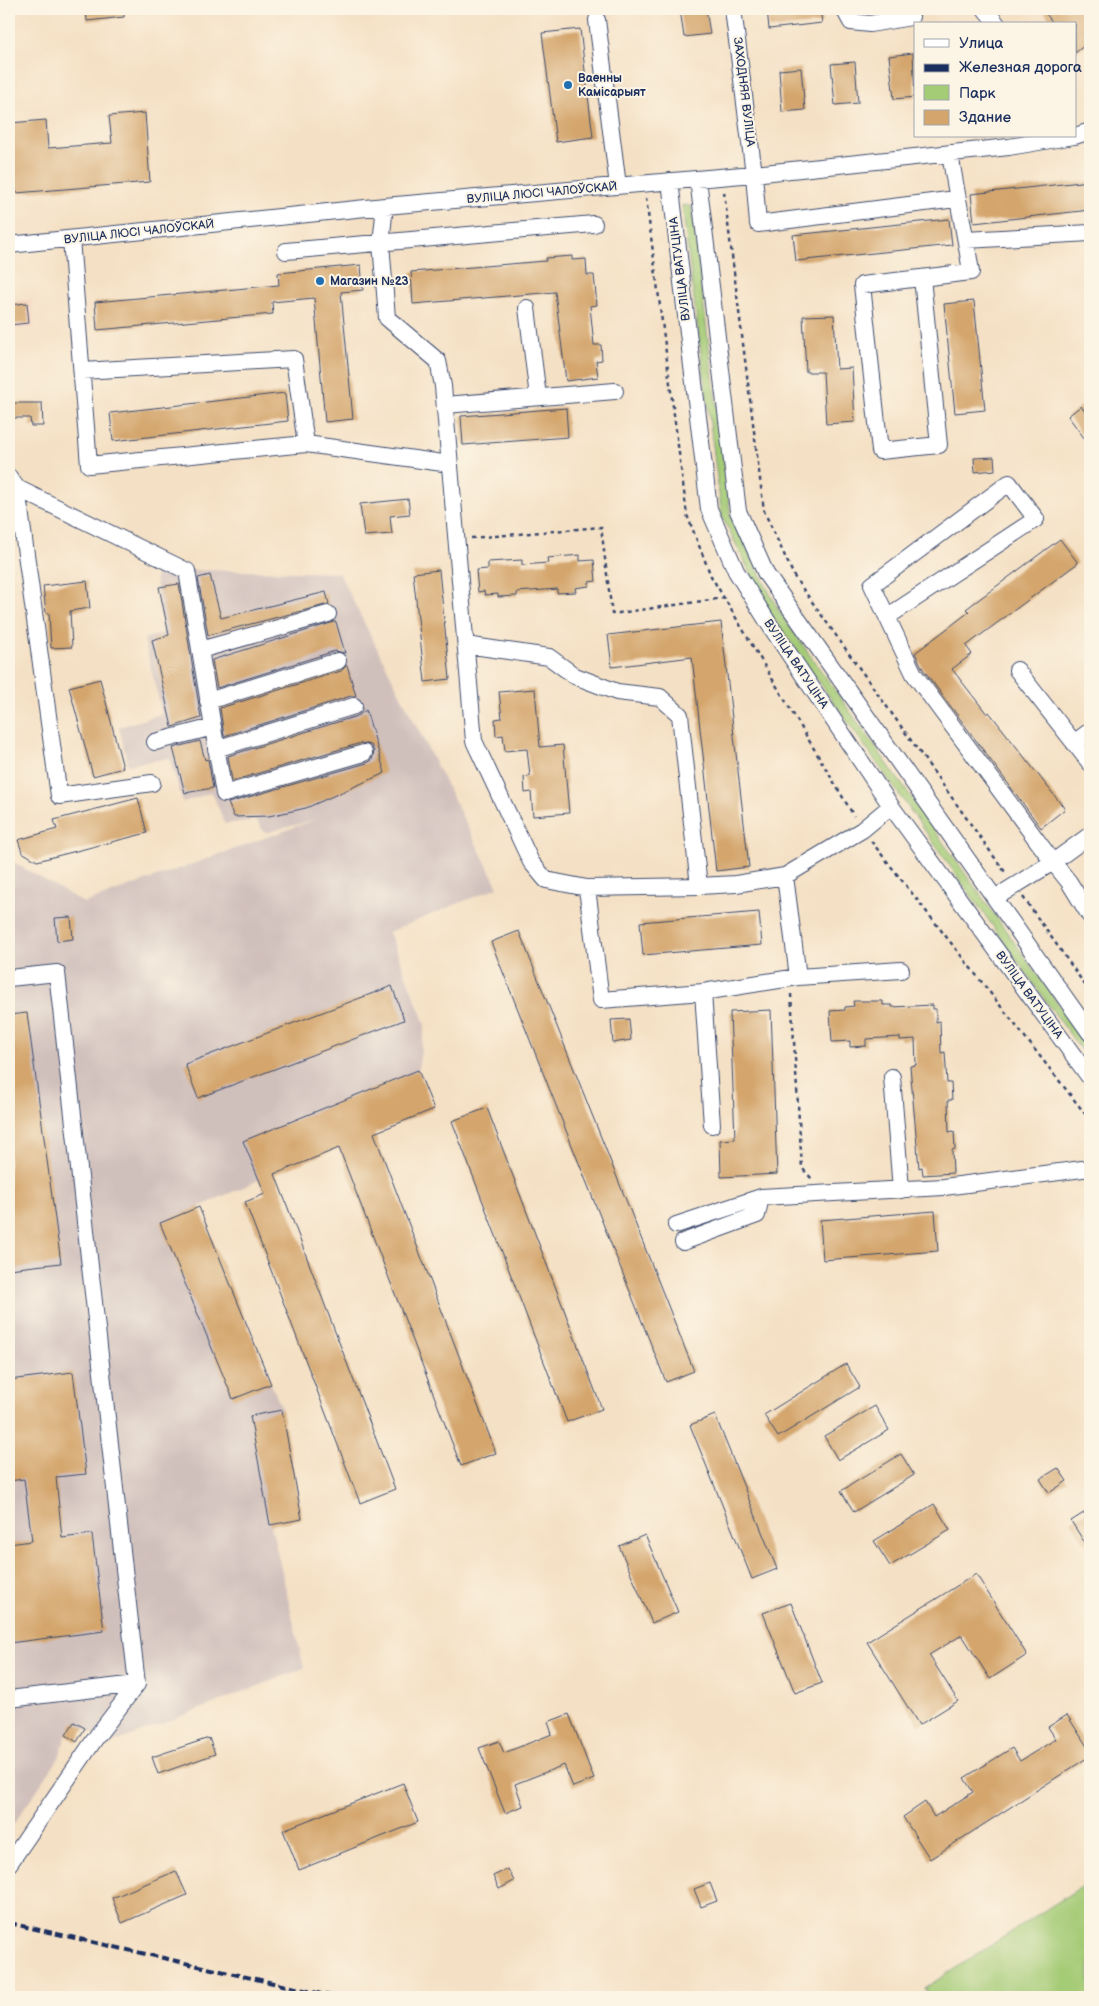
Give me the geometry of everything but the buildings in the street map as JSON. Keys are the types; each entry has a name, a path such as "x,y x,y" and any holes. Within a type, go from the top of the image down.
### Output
{"street":[{"name":"ЗАХОДНЯЯ ВУЛІЦА","path":"734,9 754,174 758,224 956,199"},
{"path":"844,9 851,22 870,24 912,17"},
{"path":"985,9 995,22"},
{"path":"597,20 618,186"},
{"name":"ВУЛІЦА ЛЮСІ ЧАЛОЎСКАЙ","path":"1076,135 1090,130"},
{"name":"ВУЛІЦА ЛЮСІ ЧАЛОЎСКАЙ","path":"9,245 385,206 754,174 950,153 1009,142 1052,138"},
{"path":"922,278 939,445 880,452 862,285 971,272 966,240 956,199 950,153"},
{"path":"698,179 738,511 766,574 1090,1033"},
{"name":"ВУЛІЦА ВАТУЦІНА","path":"670,181 710,509 736,571 771,627 891,806 1090,1078"},
{"path":"385,206 380,243 387,318 438,361 443,386 474,741 531,862 546,880 587,888 736,884 785,876 862,830 891,806"},
{"path":"286,251 594,224"},
{"path":"966,240 1090,232"},
{"path":"71,239 89,465 306,444 450,464"},
{"path":"527,308 538,397"},
{"path":"82,371 294,359 306,444"},
{"path":"445,405 615,391"},
{"path":"13,483 187,571 224,794 364,753"},
{"path":"13,483 59,796 152,783"},
{"path":"887,617 1036,519 1009,483 872,585 887,617 914,674 1088,907"},
{"path":"200,650 328,614"},
{"path":"466,645 549,658 575,676 617,692 660,697 680,715 700,886"},
{"path":"208,701 338,661"},
{"path":"1018,670 1090,763"},
{"path":"216,749 354,706"},
{"path":"155,742 213,727"},
{"path":"1074,743 1090,731"},
{"path":"995,898 1053,862 1090,836"},
{"path":"785,876 793,977"},
{"path":"587,888 601,1000 703,992 793,977 901,970"},
{"path":"9,978 57,973 138,1684 97,1736 9,1864"},
{"path":"703,992 712,1125"},
{"path":"892,1077 900,1190"},
{"path":"676,1225 761,1197 944,1188 1090,1168"},
{"path":"683,1242 757,1215 761,1197"},
{"path":"9,1698 138,1684"}],"path":[{"path":"722,177 764,512 795,578 1090,992"},
{"path":"456,539 601,527 612,614 724,598"},
{"path":"793,977 792,998 802,1168 825,1194"}],"shaded area":[{"path":"32,299 34,328 9,330 9,301"},
{"path":"154,569 339,573 498,887 389,932 425,1024 418,1070 434,1109 259,1180 199,1207 282,1410 302,1519 271,1525 304,1668 111,1744 74,1722 66,1735 59,1758 9,1831 9,855 10,860 84,903 317,819 265,833 256,820 225,824 212,792 183,802 169,758 128,765 119,727 162,714 144,639 163,633"}],"green space":[{"path":"682,205 691,206 731,518 780,613 1090,1049 1090,1063 773,617 722,517"},
{"path":"1090,1881 1090,1997 930,1997 925,1988"}],"railway":[{"path":"9,1923 335,1997"}],"place":[{"name":"Ваенны Камісарыят","path":"568,85"},
{"name":"Магазин №23","path":"320,281"}]}
